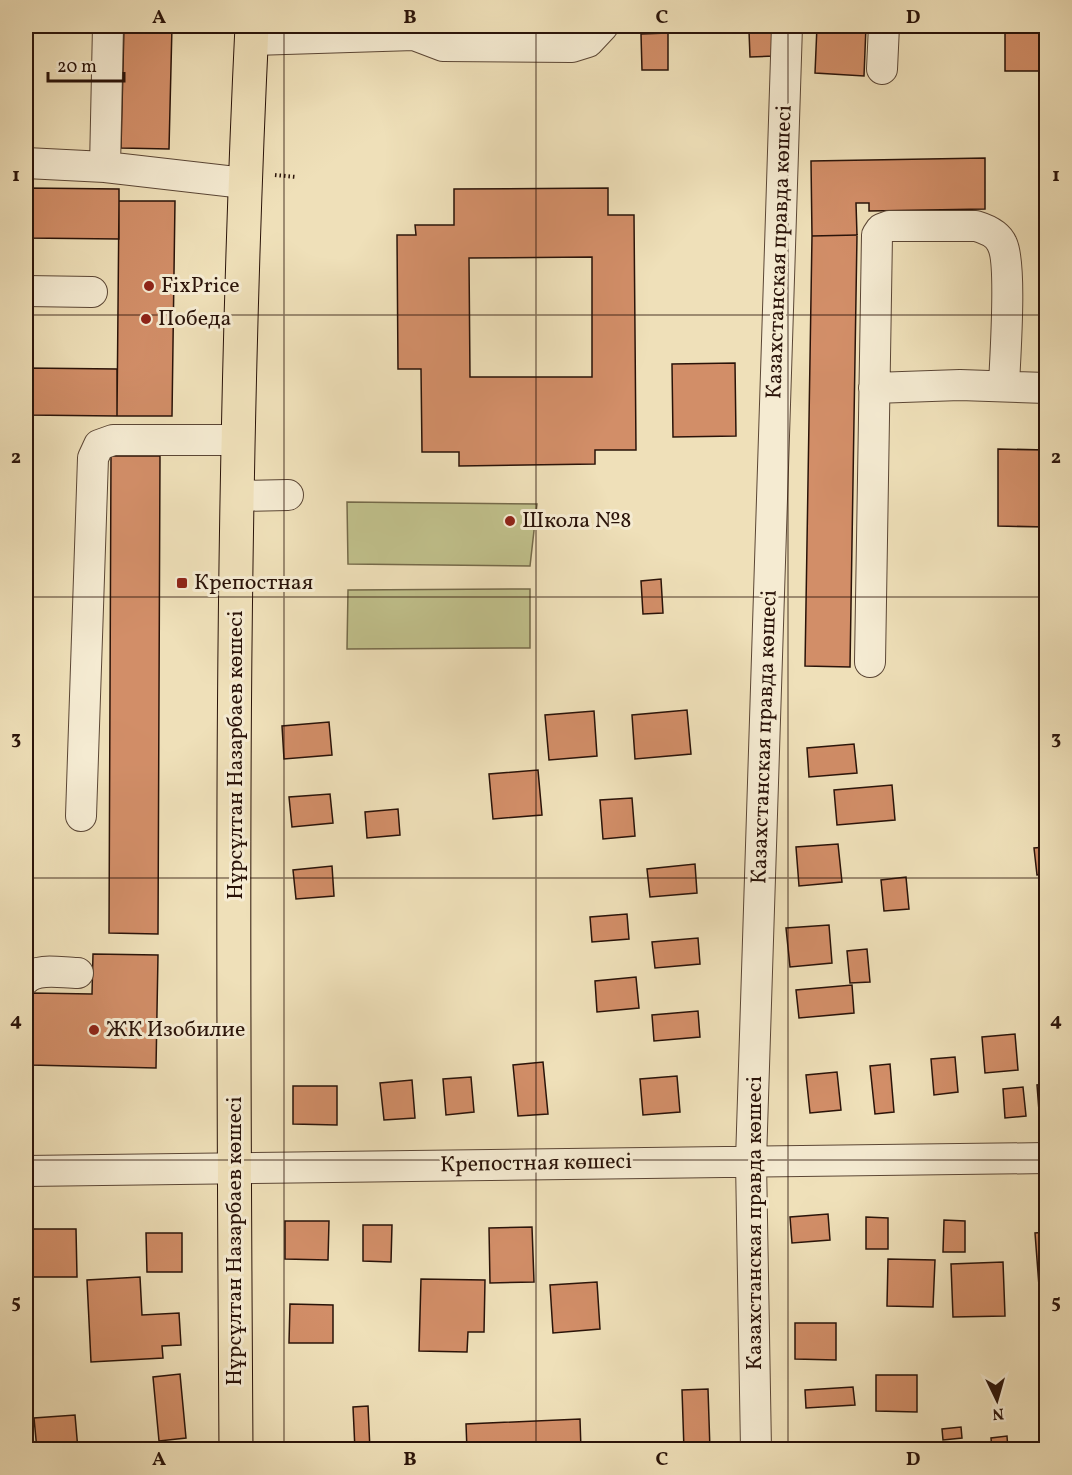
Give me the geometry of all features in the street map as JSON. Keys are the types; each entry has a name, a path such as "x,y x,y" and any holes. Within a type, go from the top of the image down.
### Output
{"main road":[{"name":"Нұрсұлтан Назарбаев көшесі","path":"236,1449 234,1169 236,496 244,183 251,33"}],"street":[{"path":"105,167 108,26"},
{"path":"251,33 414,30 443,46 572,47 588,42 603,26"},
{"name":"Казахстанская правда көшесі","path":"756,1449 752,1161 787,26"},
{"path":"882,69 884,26"},
{"path":"26,163 105,167 244,183"},
{"path":"870,662 877,235 881,229 889,226 976,226 987,229 1002,242 1006,265 1004,386"},
{"path":"26,291 92,292"},
{"path":"874,388 1004,386 1047,388"},
{"path":"81,816 93,458 99,445 113,440 238,440"},
{"path":"236,496 288,495"},
{"path":"26,979 31,974 43,972 78,973"},
{"name":"Крепостная көшесі","path":"26,1171 1047,1158"}],"green space":[{"path":"347,502 537,504 530,566 348,564"},
{"path":"530,589 530,648 347,649 348,590"}],"building":[{"path":"124,26 172,26 169,149 121,148"},
{"path":"817,26 866,26 864,76 815,73"},
{"path":"1005,26 1046,26 1046,71 1005,71"},
{"path":"749,31 774,31 774,56 750,57"},
{"path":"668,33 668,70 642,70 641,34"},
{"path":"985,158 985,209 869,211 869,203 856,203 857,235 812,236 811,161"},
{"path":"26,188 119,189 119,239 26,238"},
{"path":"608,188 608,215 634,215 636,450 595,450 595,464 459,466 459,452 422,452 421,369 398,369 397,235 416,235 415,225 454,225 454,189","holes":["592,257 592,377 470,377 469,258"]},
{"name":"Победа","path":"119,201 175,201 172,416 117,416"},
{"path":"857,235 850,667 805,666 812,236"},
{"path":"735,363 736,436 673,437 672,364"},
{"path":"26,368 117,369 117,416 26,415"},
{"path":"998,449 1046,450 1046,527 998,526"},
{"path":"111,456 160,456 158,934 109,933"},
{"path":"661,579 663,613 643,614 641,581"},
{"path":"687,710 691,754 635,759 632,715"},
{"path":"594,711 597,756 549,760 545,715"},
{"path":"329,722 332,755 284,759 282,726"},
{"path":"854,744 857,773 809,777 807,748"},
{"path":"538,770 542,815 493,819 489,774"},
{"path":"892,785 895,820 837,825 834,790"},
{"path":"330,794 333,823 292,827 289,797"},
{"path":"632,798 635,836 603,839 600,800"},
{"path":"398,809 400,835 367,838 365,812"},
{"path":"838,844 842,882 799,886 796,847"},
{"path":"1046,847 1046,874 1037,875 1034,848"},
{"path":"695,864 697,893 650,897 647,869"},
{"path":"332,866 334,896 296,899 293,870"},
{"path":"906,877 909,909 884,911 881,880"},
{"path":"627,914 629,939 592,942 590,917"},
{"path":"829,925 832,963 790,967 786,928"},
{"path":"698,938 700,964 655,968 652,942"},
{"path":"867,949 870,982 850,983 847,951"},
{"name":"ЖК Изобилие","path":"93,954 158,955 156,1068 30,1065 32,993 92,994"},
{"path":"636,977 639,1008 597,1012 595,981"},
{"path":"852,985 854,1013 799,1018 796,990"},
{"path":"698,1011 700,1037 654,1041 652,1015"},
{"path":"1015,1034 1018,1070 985,1073 982,1037"},
{"path":"955,1057 958,1092 934,1095 931,1059"},
{"path":"543,1062 548,1114 518,1116 513,1065"},
{"path":"890,1064 894,1112 875,1114 870,1066"},
{"path":"837,1072 841,1110 810,1113 806,1075"},
{"path":"677,1076 680,1112 643,1115 640,1079"},
{"path":"471,1077 474,1112 446,1115 443,1079"},
{"path":"412,1080 415,1118 384,1120 380,1083"},
{"path":"1046,1084 1046,1110 1039,1111 1037,1085"},
{"path":"293,1086 337,1086 337,1125 293,1124"},
{"path":"1023,1087 1026,1116 1005,1118 1003,1089"},
{"path":"828,1214 830,1240 792,1243 790,1217"},
{"path":"866,1217 888,1218 888,1249 866,1249"},
{"path":"944,1220 965,1221 965,1252 943,1252"},
{"path":"285,1221 329,1221 328,1260 285,1259"},
{"path":"363,1225 392,1225 391,1262 363,1261"},
{"path":"532,1227 534,1282 490,1283 489,1228"},
{"path":"26,1229 76,1229 77,1277 26,1277"},
{"path":"1046,1232 1046,1285 1039,1286 1035,1233"},
{"path":"146,1233 182,1233 182,1272 147,1272"},
{"path":"888,1259 935,1260 933,1307 887,1306"},
{"path":"1003,1262 1005,1316 953,1317 951,1264"},
{"path":"140,1277 142,1315 179,1313 181,1345 162,1346 163,1358 91,1362 87,1280"},
{"path":"421,1279 485,1280 484,1332 468,1332 467,1352 419,1351"},
{"path":"597,1282 600,1329 553,1333 550,1285"},
{"path":"290,1304 333,1305 333,1343 289,1343"},
{"path":"795,1323 836,1323 836,1360 795,1359"},
{"path":"180,1374 186,1438 159,1441 153,1377"},
{"path":"876,1375 917,1375 917,1412 876,1411"},
{"path":"853,1387 855,1405 806,1408 805,1390"},
{"path":"708,1389 710,1450 684,1450 682,1390"},
{"path":"368,1406 370,1450 355,1450 353,1407"},
{"path":"75,1415 78,1450 37,1450 34,1418"},
{"path":"580,1419 581,1450 467,1450 466,1424"},
{"path":"961,1427 962,1438 943,1440 942,1429"},
{"path":"1007,1436 1008,1450 992,1450 991,1438"}],"place":[{"name":"FixPrice","path":"149,286"},
{"name":"Победа","path":"146,319"},
{"name":"Школа №8","path":"510,521"},
{"name":"Крепостная","path":"182,583"},
{"name":"ЖК Изобилие","path":"94,1030"}]}
